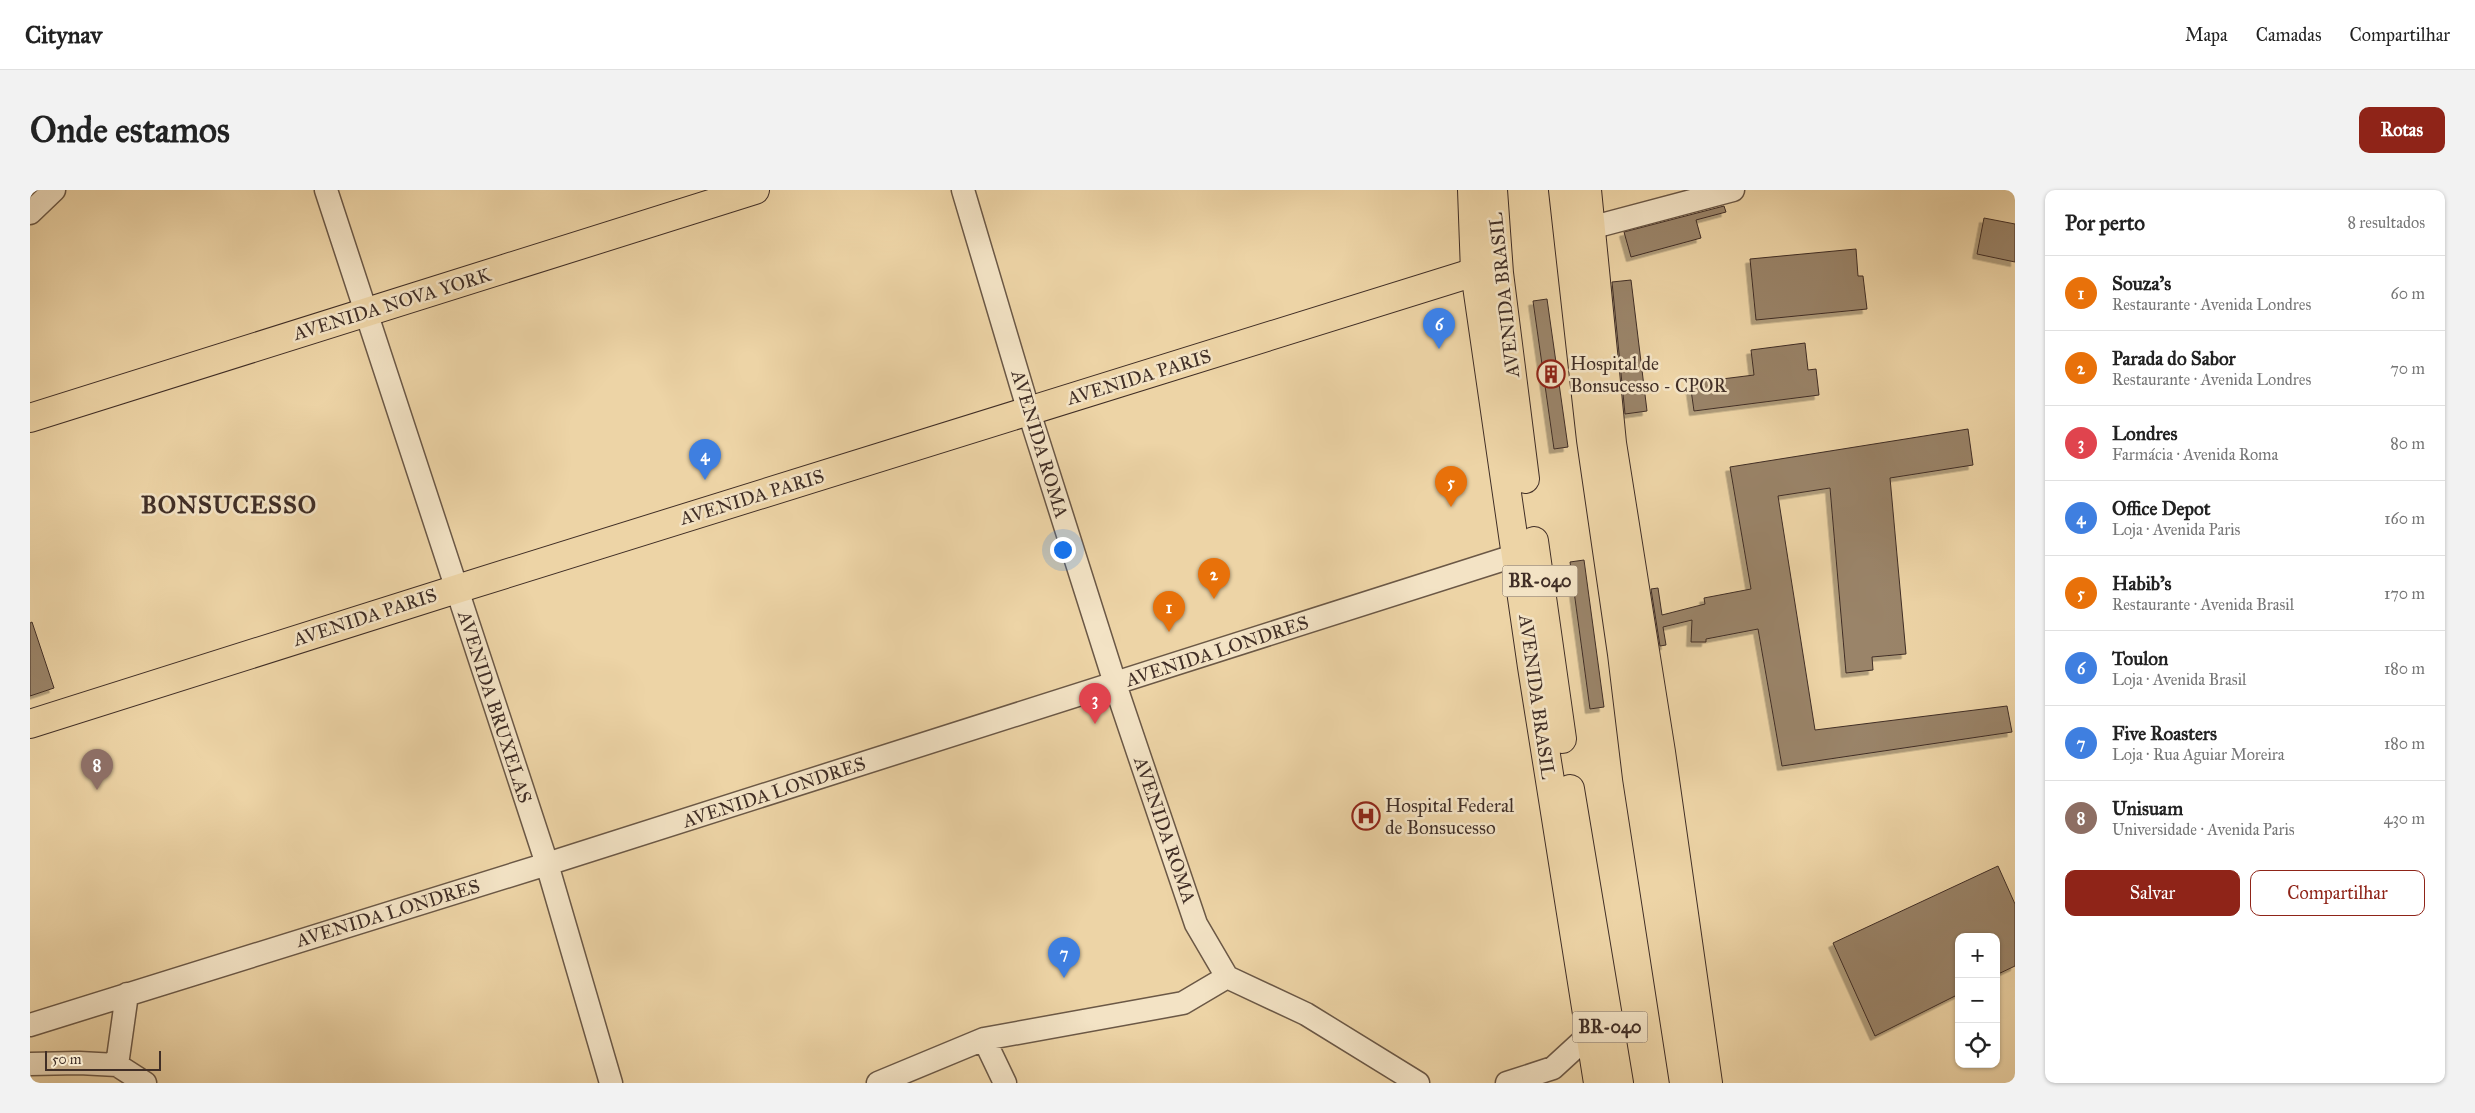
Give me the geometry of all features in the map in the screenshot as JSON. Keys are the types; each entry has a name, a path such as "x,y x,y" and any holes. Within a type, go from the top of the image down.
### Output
{"main road":[{"name":"AVENIDA NOVA YORK","path":"30,418 755,190"},
{"name":"AVENIDA BRASIL","path":"1472,190 1475,272 1532,667 1598,1083"},
{"name":"AVENIDA BRASIL","path":"1493,190 1499,273 1528,497 1564,751 1619,1083"},
{"name":"BR-040","path":"1563,190 1592,450 1622,654 1637,778 1684,1083"},
{"path":"1587,190 1612,443 1661,752 1708,1083"},
{"name":"AVENIDA PARIS","path":"30,724 1475,272"}],"street":[{"path":"30,213 54,190"},
{"name":"AVENIDA BRUXELAS","path":"326,190 547,864 610,1083"},
{"name":"AVENIDA ROMA","path":"963,190 1029,412 1115,684 1196,924 1227,977"},
{"path":"1590,228 1733,190"},
{"name":"AVENIDA LONDRES","path":"30,1025 547,864 1517,555"},
{"path":"878,1083 984,1039 1183,1003 1227,977 1306,1014 1418,1083"},
{"path":"117,1066 127,994"},
{"path":"1507,1083 1552,1068 1589,1035"},
{"path":"984,1039 1005,1083"},
{"path":"30,1064 79,1063 117,1066 145,1083"}],"building":[{"path":"1724,206 1726,212 1696,220 1701,238 1631,257 1624,232"},
{"path":"1984,218 2015,224 2015,262 1977,254"},
{"path":"1856,249 1858,276 1863,276 1867,309 1756,320 1750,259"},
{"path":"1631,280 1647,411 1625,414 1612,282"},
{"name":"Hospital de Bonsucesso - CPOR","path":"1547,299 1568,447 1554,449 1533,301"},
{"path":"1805,343 1808,370 1816,369 1819,395 1694,411 1690,383 1754,375 1751,350"},
{"path":"1968,429 1973,465 1890,478 1906,654 1872,657 1873,670 1846,673 1830,488 1778,496 1815,730 2007,706 2012,732 1782,766 1758,629 1706,639 1706,642 1691,642 1692,620 1663,627 1666,645 1660,646 1651,589 1658,588 1662,615 1705,604 1704,598 1751,589 1730,467"},
{"path":"1584,560 1604,707 1590,709 1570,562"},
{"path":"32,622 54,688 30,696 30,623"},
{"path":"1998,866 2015,904 2015,966 2000,973 2000,933 1955,933 1955,996 1875,1036 1833,943"}],"place":[{"name":"Toulon","path":"1439,349"},
{"name":"Hospital de Bonsucesso - CPOR","path":"1551,374"},
{"name":"Office Depot","path":"705,480"},
{"name":"Habib's","path":"1451,507"},
{"name":"Parada do Sabor","path":"1214,599"},
{"name":"Souza's","path":"1169,632"},
{"name":"Londres","path":"1095,724"},
{"name":"Unisuam","path":"97,790"},
{"name":"Hospital Federal de Bonsucesso","path":"1366,816"},
{"name":"Five Roasters","path":"1064,978"}],"district":[{"name":"BONSUCESSO","path":"229,505"}]}
